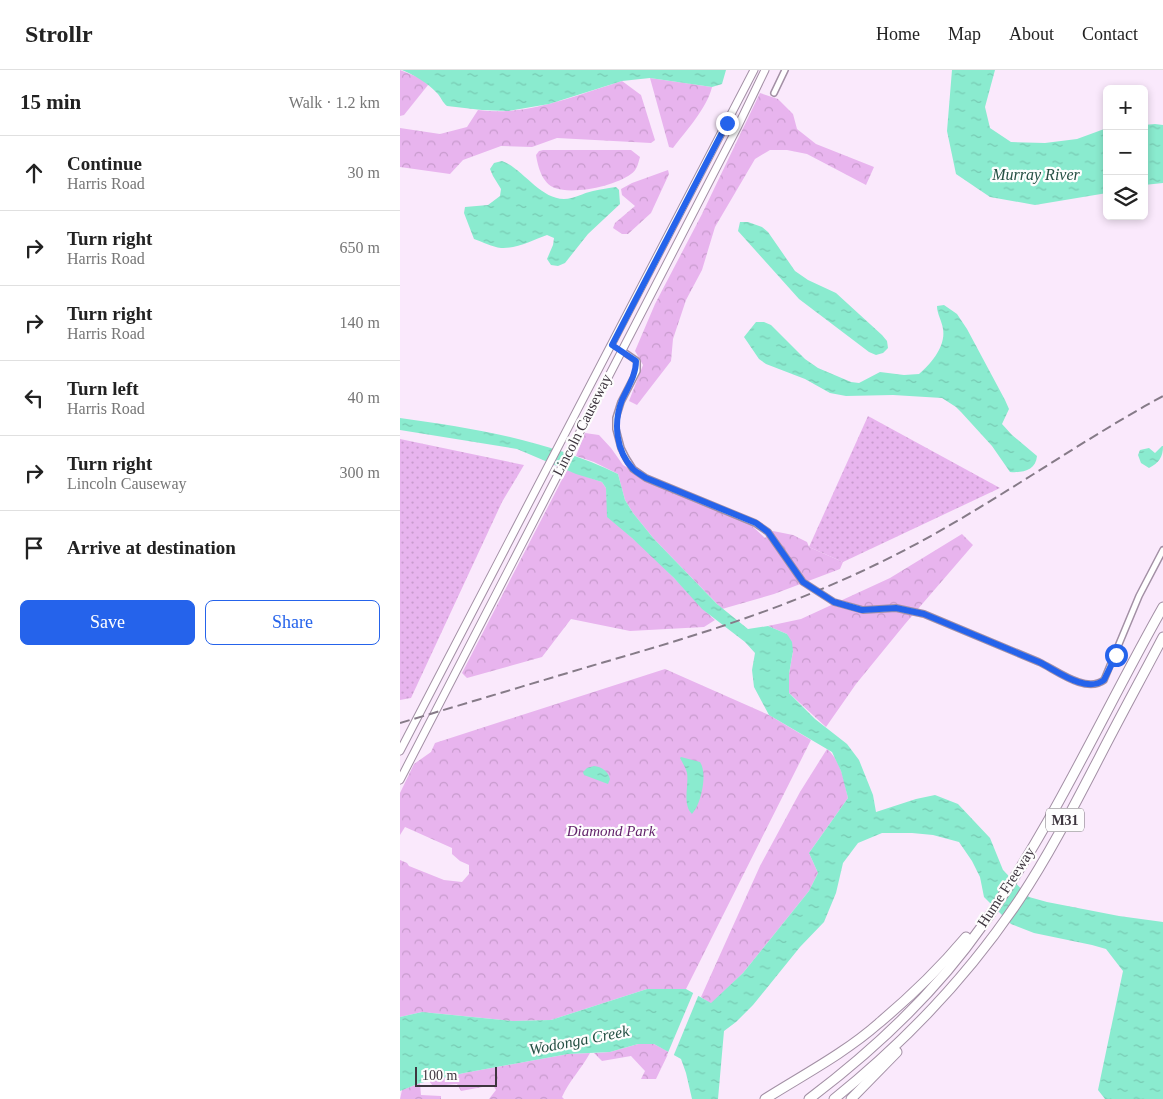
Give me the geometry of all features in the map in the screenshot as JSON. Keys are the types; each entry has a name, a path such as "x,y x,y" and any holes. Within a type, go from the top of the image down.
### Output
{"highway":[{"name":"Hume Freeway","path":"958,952 1006,890 1066,787 1163,607"},
{"name":"Hume Freeway","path":"834,1099 927,1015 971,964 1019,900 1047,854 1163,637"},
{"path":"765,1099 821,1064 878,1024 958,952"},
{"path":"809,1099 829,1084 919,1002 958,952"},
{"path":"851,1099 903,1045 927,1015"}],"main road":[{"name":"Lincoln Causeway","path":"400,751 754,70"},
{"name":"Lincoln Causeway","path":"400,780 737,128 765,70"},
{"path":"612,345 621,350"}],"street":[{"path":"774,93 785,70"},
{"path":"621,350 636,361 636,371 621,402 616,418 620,448 633,469 646,478 756,523 768,532 803,582 834,602 862,610 896,608 924,614 1039,662 1069,679 1094,685 1104,680 1139,596 1163,550"}],"green space":[{"path":"400,70 420,78 428,85 404,115 400,116"},
{"path":"650,78 712,87 701,111 673,148 669,147"},
{"path":"622,81 641,95 655,140 651,143 557,138 532,147 501,146 463,160 450,174 400,167 400,128 440,134 467,127 478,110 496,111 533,108"},
{"path":"760,93 778,99 793,114 797,129 816,144 874,167 866,185 807,154 787,150 770,150 755,159 715,227 702,270 686,300 673,339 671,361 637,405 629,401 643,365 635,351 655,304 702,214"},
{"path":"631,150 640,157 637,167 633,172 615,182 583,190 563,190 551,186 541,174 536,155 539,151"},
{"path":"668,170 669,174 651,213 628,234 622,234 613,228 615,223 635,206 622,195 621,189"},
{"path":"868,416 1000,488 843,562 809,547"},
{"path":"585,433 599,435 623,465 655,484 751,525 765,538 773,531 793,535 807,542 809,547 843,562 840,569 774,594 722,609 654,539 633,513 625,500 618,474 594,462 576,456"},
{"path":"400,439 524,465 502,502 411,698 400,700"},
{"path":"567,470 602,482 606,488 608,517 650,554 715,620 704,627 630,631 571,619 542,657 467,678 462,673"},
{"path":"962,534 973,545 856,684 826,727 789,693 789,674 793,651 787,634 768,626 801,619 890,578"},
{"name":"Diamond Park","path":"665,669 769,715 811,740 686,989 647,989 551,1020 513,1021 422,1012 400,1017 400,860 409,866 444,880 462,882 469,874 469,865 460,861 452,854 452,848 405,827 400,835 400,793 414,764 431,752 435,743"},
{"path":"827,749 839,765 848,798 809,853 818,873 809,891 743,973 711,1004 701,997 760,866 800,792"},
{"path":"638,1044 654,1044 669,1052 656,1079 641,1079 645,1071 631,1056 602,1061 594,1053 610,1052"},
{"path":"590,1053 565,1091 562,1097 564,1099 489,1099 496,1090 493,1085 461,1091 457,1084 433,1086 429,1081 568,1054"},
{"path":"420,1083 421,1095 441,1096 441,1099 400,1099 402,1090"}],"water":[{"path":"402,70 726,70 722,84 712,87 650,78 622,81 549,104 508,111 447,106 429,86"},
{"name":"Murray River","path":"952,70 995,70 985,107 990,128 1011,142 1045,143 1077,139 1103,129 1103,194 1035,205 990,197 956,174 947,131"},
{"path":"1148,125 1163,125 1163,183 1148,185"},
{"path":"502,161 517,170 539,189 555,198 568,199 593,191 616,187 619,190 620,204 588,234 565,263 558,266 551,265 547,259 554,238 547,235 513,247 501,248 491,246 474,239 464,213 465,207 488,205 500,196 501,189 490,169 494,163"},
{"path":"740,222 748,222 762,227 768,232 795,271 808,280 836,293 882,335 887,341 888,348 883,353 876,355 869,352 799,299 738,231"},
{"path":"944,305 957,314 967,329 1005,400 1009,409 1002,424 1037,456 1034,465 1028,470 1010,472 992,446 961,412 942,398 893,395 846,396 830,393 805,379 766,364 759,359 744,337 756,322 764,322 771,325 805,359 818,368 851,382 859,383 880,372 904,375 919,374 933,360 940,348 943,329 937,306"},
{"name":"Wodonga Creek","path":"400,418 456,426 511,437 565,453 618,474 625,500 633,513 654,539 717,604 748,629 768,626 787,634 792,642 793,651 789,674 789,693 815,719 847,744 859,760 873,795 876,812 935,795 958,804 990,838 1003,870 1029,897 1119,916 1163,922 1163,1099 1105,1099 1098,1090 1123,971 1106,949 1034,933 1011,924 984,897 980,877 959,842 933,835 912,833 882,833 858,843 843,863 836,893 824,922 800,947 753,1005 724,1031 718,1099 692,1099 681,1059 654,1044 638,1044 610,1052 568,1054 464,1073 420,1083 400,1091 400,1017 422,1012 513,1021 551,1020 647,989 686,989 711,1003 743,973 809,891 818,873 809,853 848,798 841,771 832,752 769,715 754,687 752,670 755,653 745,642 702,609 674,578 607,517 606,488 602,482 576,474 517,449 400,430"},
{"path":"1162,446 1163,450 1160,459 1155,464 1149,468 1141,463 1138,455 1140,450 1149,448 1155,453"},
{"path":"681,757 700,762 702,767 701,796 692,814 687,805 687,773"},
{"path":"594,766 602,768 606,772 610,779 608,784 584,775 583,772 587,768"}],"pier":[{"path":"694,991 699,994 673,1057 667,1055"}],"railway":[{"path":"400,723 742,620 810,594 877,564 950,525 1127,416 1163,396"}],"route":[{"path":"727,123 612,345 636,361 636,371 621,402 616,418 620,448 633,469 646,478 756,523 768,532 803,582 834,602 862,610 896,608 924,614 1039,662 1069,679 1083,683 1100,684 1104,680 1116,655"}]}
